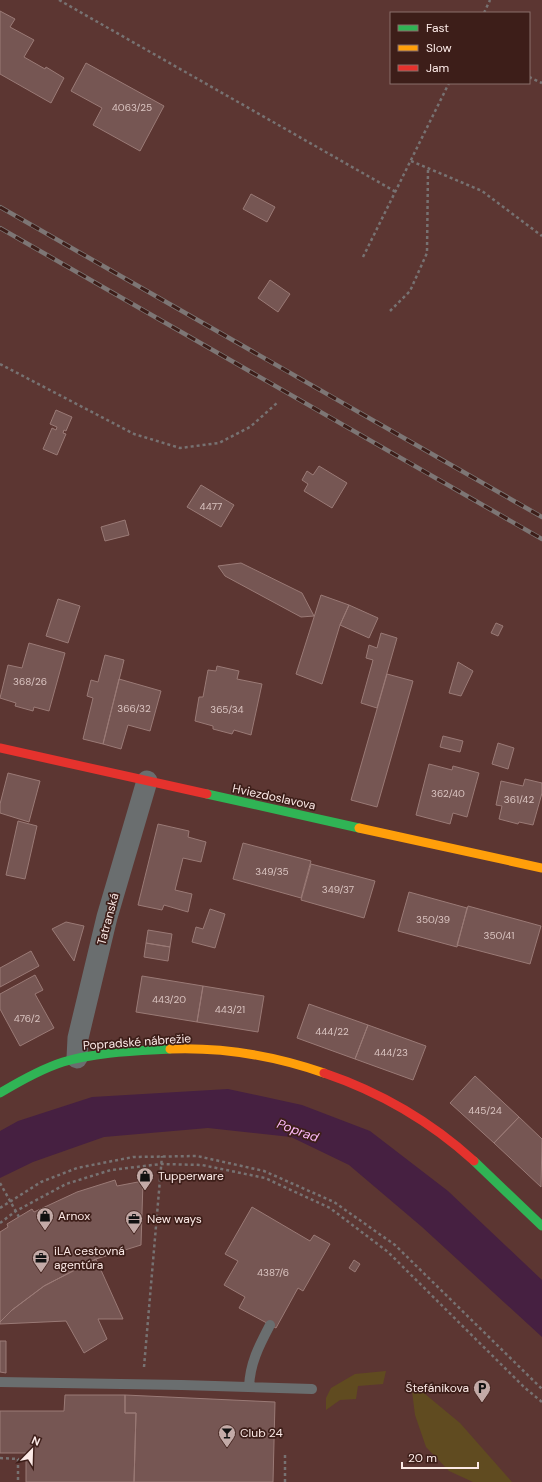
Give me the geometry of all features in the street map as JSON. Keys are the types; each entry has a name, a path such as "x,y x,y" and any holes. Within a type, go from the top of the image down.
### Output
{"street":[{"name":"Hviezdoslavova","path":"0,748 542,868"},
{"name":"Tatranská","path":"77,1058 78,1038 107,917 147,781"},
{"name":"Popradské nábrežie","path":"0,1093 54,1065 77,1058 123,1053 166,1050 208,1050 237,1052 295,1064 347,1081 385,1098 419,1117 482,1167 542,1226"}],"lane":[{"path":"249,1387 252,1363 270,1325"},
{"path":"0,1382 143,1384 312,1389"}],"path":[{"path":"59,0 396,192"},
{"path":"484,12 490,0"},
{"path":"530,77 542,83"},
{"path":"364,257 449,84"},
{"path":"411,161 482,191 542,236"},
{"path":"390,311 410,291 427,253 428,169"},
{"path":"0,364 134,434 180,448 219,443 250,427 278,402"},
{"path":"143,1384 162,1156"},
{"path":"0,1208 10,1200 41,1182 77,1168 134,1157 197,1156 264,1171 334,1202 395,1245 542,1389"},
{"path":"0,1223 16,1211 66,1184 111,1170 161,1164 202,1165 265,1178 330,1208 388,1252 525,1388 542,1402"},
{"path":"0,1182 19,1217"},
{"path":"286,1455 286,1482"},
{"path":"0,1458 18,1459 18,1482"}],"shaded area":[{"path":"386,1371 383,1384 358,1386 356,1399 340,1400 326,1410 326,1398 331,1388 355,1374"},
{"path":"419,1389 460,1423 512,1482 473,1482 449,1471 426,1447 415,1415 412,1391"}],"water":[{"name":"Poprad","path":"228,1089 302,1105 370,1131 448,1191 542,1280 542,1337 422,1227 349,1165 291,1137 208,1128 104,1137 33,1162 0,1178 0,1131 18,1121 92,1097"}],"building":[{"path":"0,11 15,19 10,27 34,40 24,57 45,69 46,67 64,78 51,103 0,74"},
{"path":"86,63 164,106 140,151 93,125 102,108 71,91"},
{"path":"251,194 275,207 267,222 243,209"},
{"path":"270,280 290,294 278,312 258,298"},
{"path":"56,410 72,417 66,431 64,430 63,433 66,434 57,455 43,449 52,428 56,430 57,427 50,424"},
{"path":"319,466 347,483 332,508 304,491 308,484 302,480 307,471 313,475"},
{"path":"201,485 234,505 221,527 187,507"},
{"path":"125,520 129,535 105,541 101,527"},
{"path":"241,563 302,593 314,616 301,617 225,576 218,566"},
{"path":"321,595 349,605 340,625 322,684 296,674"},
{"path":"58,599 80,606 68,643 46,636"},
{"path":"349,605 378,618 369,638 340,625"},
{"path":"496,623 503,626 498,636 491,633"},
{"path":"381,633 397,638 377,708 361,703 373,660 366,658 369,645 377,648"},
{"path":"29,643 65,653 49,711 34,707 33,711 15,706 16,703 0,698 8,665 22,668"},
{"path":"105,655 124,660 103,744 83,739 93,698 87,696 91,680 98,682"},
{"path":"458,662 473,671 461,696 449,693"},
{"path":"217,666 239,671 237,679 262,684 251,735 234,730 232,734 213,729 213,726 195,721 199,697 203,697 208,670 216,671"},
{"path":"387,674 413,681 377,807 351,800"},
{"path":"119,679 161,691 150,731 128,725 121,749 103,744"},
{"path":"443,736 463,741 460,752 440,747"},
{"path":"498,743 514,748 508,769 492,764"},
{"path":"429,764 452,770 453,766 479,773 467,817 453,813 450,824 416,815"},
{"path":"8,773 40,781 29,822 0,813 0,804"},
{"path":"525,779 542,783 542,793 533,825 519,822 518,824 499,819 502,806 496,805 501,781 523,786"},
{"path":"18,821 37,826 25,879 6,875"},
{"path":"158,824 189,831 188,837 206,842 201,862 183,858 175,890 192,894 188,912 164,905 162,910 138,905"},
{"path":"243,843 311,861 301,898 233,879"},
{"path":"311,864 375,881 364,918 301,900"},
{"path":"409,892 467,908 457,947 398,931"},
{"path":"468,906 541,926 530,964 457,945"},
{"path":"210,909 225,914 215,948 192,942 196,927 203,929"},
{"path":"66,922 84,926 74,961 52,929"},
{"path":"148,930 172,934 170,947 146,943"},
{"path":"146,943 170,947 168,961 144,957"},
{"path":"31,951 39,966 0,987 0,968"},
{"path":"35,975 43,990 35,994 54,1028 20,1046 0,1009 0,994"},
{"path":"142,976 203,986 197,1022 136,1012"},
{"path":"203,986 264,996 258,1032 197,1022"},
{"path":"309,1004 368,1025 355,1059 297,1038"},
{"path":"368,1025 426,1046 413,1080 355,1059"},
{"path":"475,1076 519,1117 494,1143 450,1103"},
{"path":"519,1117 542,1139 541,1187 494,1143"},
{"path":"115,1180 117,1186 143,1181 141,1245 96,1259 44,1286 12,1310 0,1322 0,1232 8,1227 7,1224 32,1209 34,1212 77,1192"},
{"path":"252,1207 310,1241 314,1235 330,1244 303,1291 298,1288 276,1328 239,1308 245,1297 224,1285 238,1261 225,1254"},
{"path":"96,1259 123,1319 98,1319 107,1339 84,1353 66,1321 0,1324 0,1322 12,1310 44,1286"},
{"path":"354,1260 360,1264 355,1272 349,1268"},
{"path":"0,1341 6,1341 6,1373 0,1372"},
{"path":"65,1395 125,1395 125,1413 136,1413 134,1482 26,1482 26,1453 0,1453 0,1411 64,1411"},
{"path":"125,1395 275,1402 273,1482 134,1482 136,1413 125,1413"}],"railway":[{"path":"0,207 542,517"},
{"path":"0,228 542,539"}],"traffic: fast":[{"path":"207,794 359,828"},
{"path":"0,1093 39,1072 63,1062 116,1052 170,1049"},
{"path":"474,1161 542,1226"}],"traffic: slow":[{"path":"359,828 542,868"},
{"path":"170,1049 229,1051 267,1057 324,1073"}],"traffic: jam":[{"path":"0,748 207,794"},
{"path":"324,1073 365,1089 404,1109 440,1133 474,1161"}],"place":[{"name":"Tupperware","path":"145,1191"},
{"name":"Arnox","path":"45,1231"},
{"name":"New ways","path":"134,1234"},
{"name":"iLA cestovná agentúra","path":"41,1273"},
{"name":"Štefánikova","path":"482,1403"},
{"name":"Club 24","path":"227,1448"}]}
